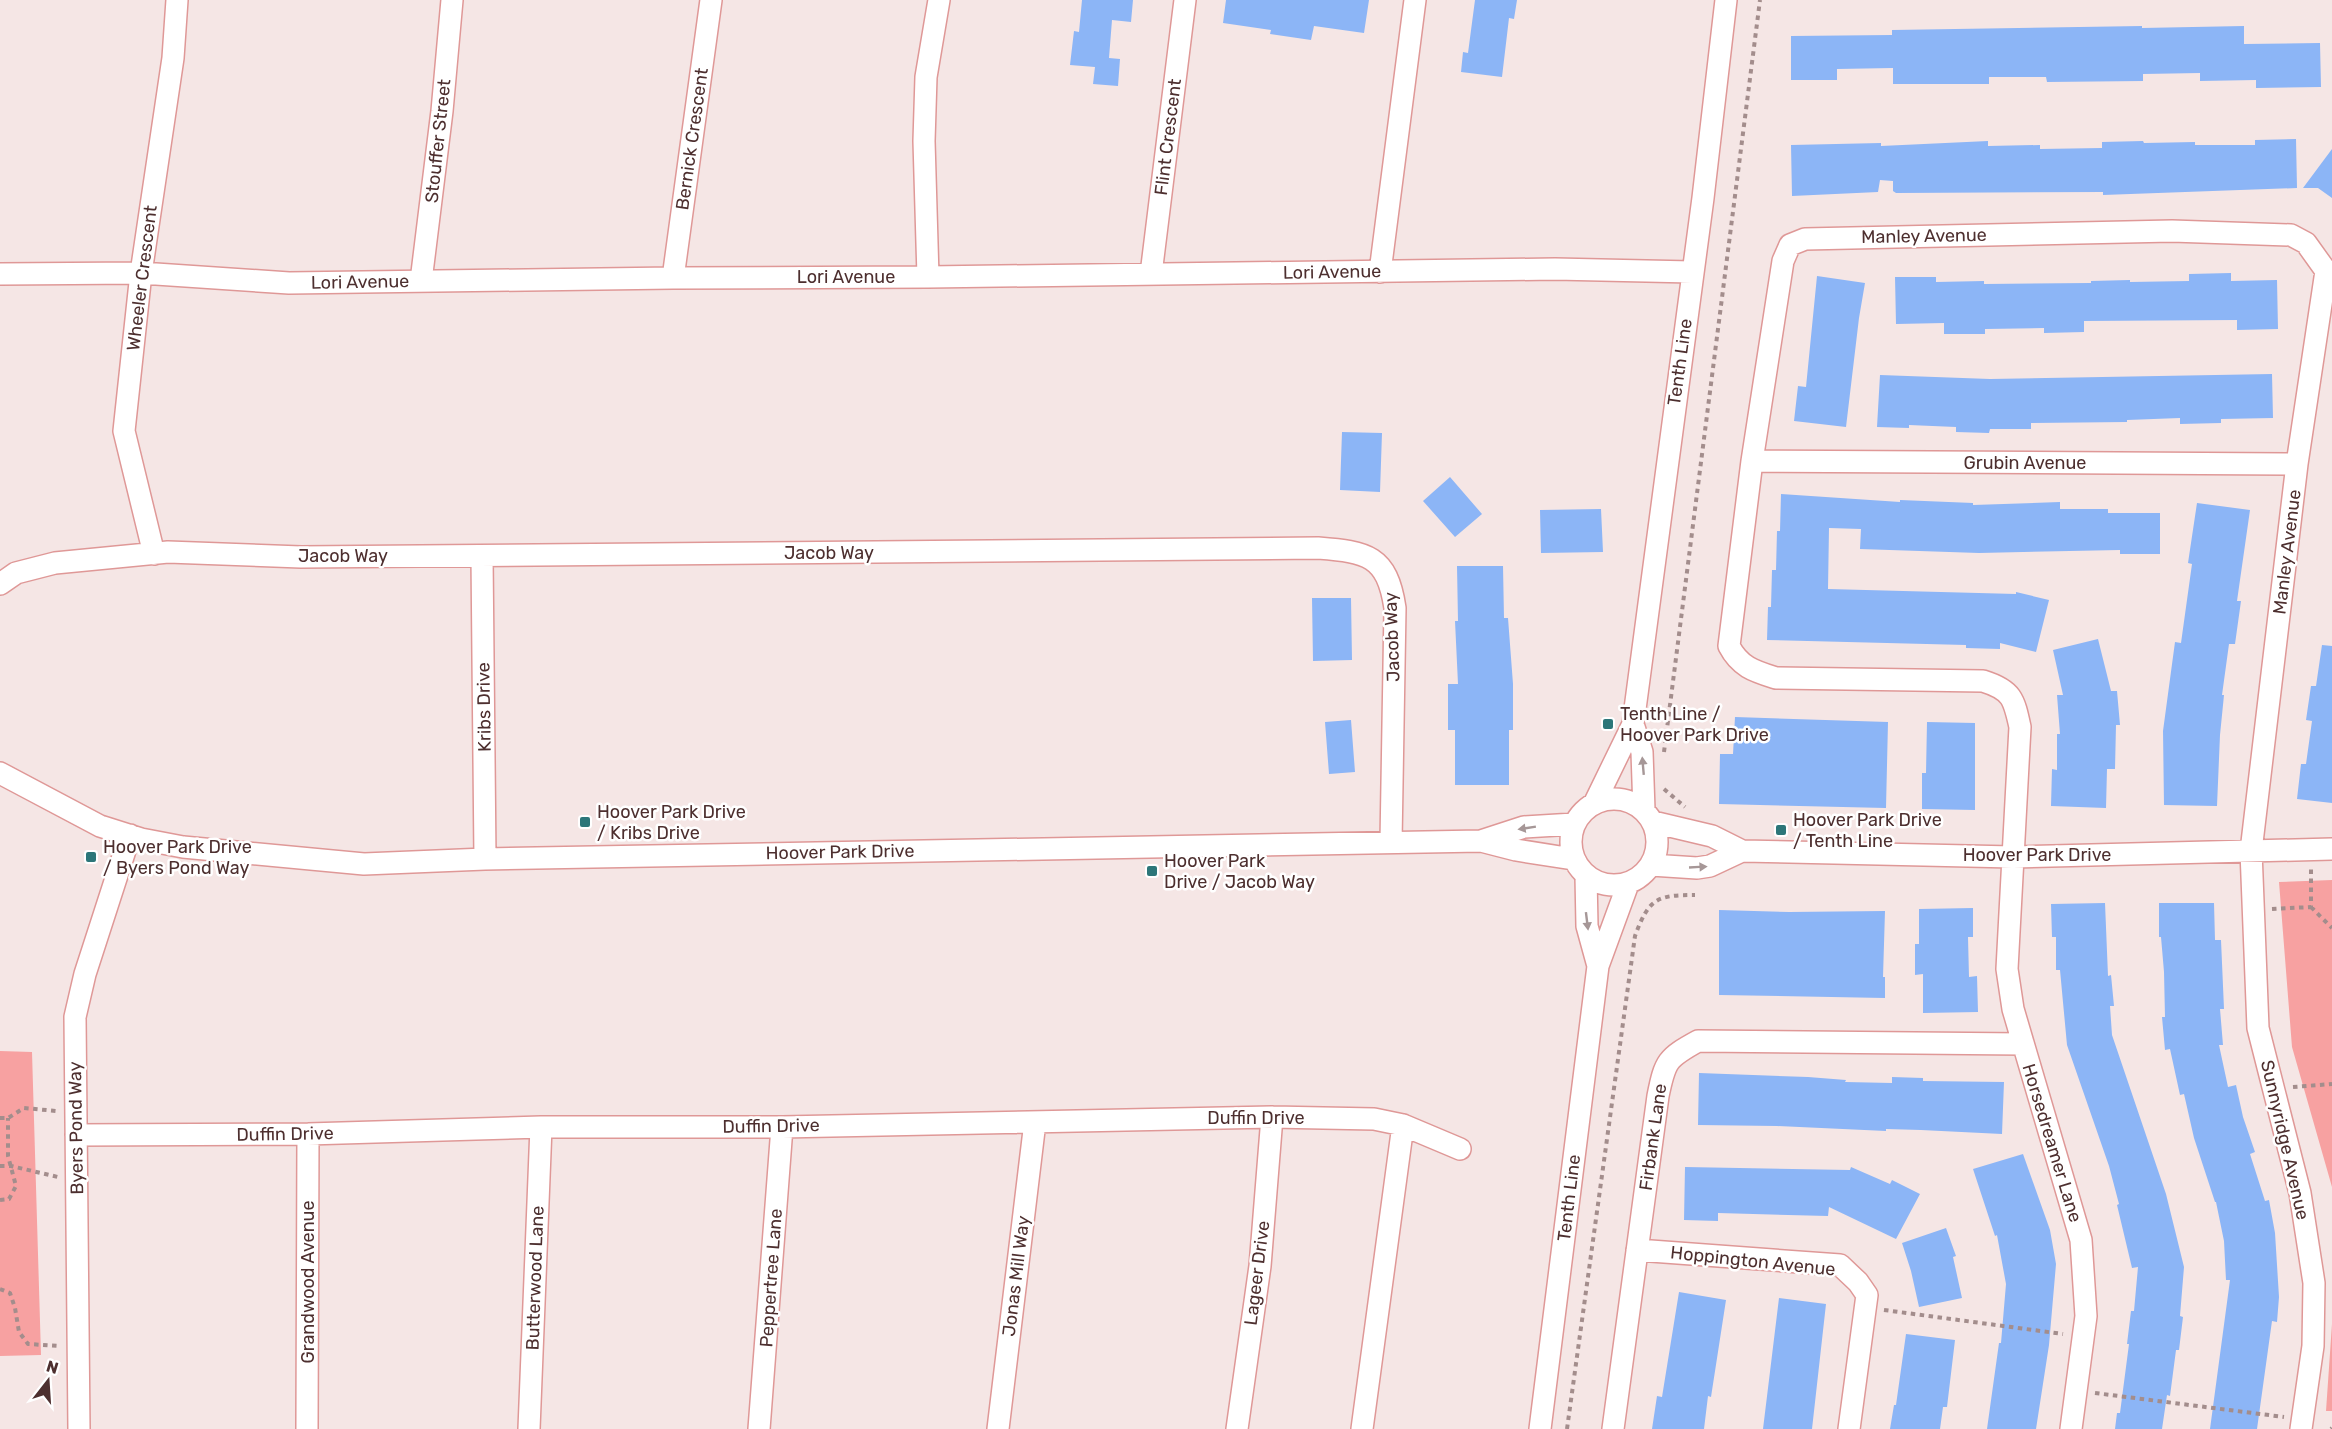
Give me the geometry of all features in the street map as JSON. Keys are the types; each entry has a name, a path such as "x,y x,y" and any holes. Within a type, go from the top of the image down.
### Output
{"street":[{"name":"Wheeler Crescent","path":"154,554 124,431 141,273 173,58 177,0"},
{"name":"Stouffer Street","path":"421,281 442,111 452,0"},
{"name":"Bernick Crescent","path":"674,278 711,0"},
{"path":"928,278 924,141 926,77 939,0"},
{"name":"Flint Crescent","path":"1151,274 1185,0"},
{"path":"1380,272 1415,0"},
{"name":"Tenth Line","path":"1595,802 1633,724 1703,198 1726,0"},
{"name":"Manley Avenue","path":"2013,857 2020,727 2015,701 1999,686 1983,681 1917,678 1776,678 1752,670 1736,658 1729,646 1752,461 1783,261 1790,245 1805,239 2172,231 2291,235 2306,243 2326,271 2298,464 2251,851"},
{"name":"Lori Avenue","path":"0,274 141,273 289,283 674,278 928,278 1555,269 1692,272"},
{"name":"Grubin Avenue","path":"1752,461 2298,464"},
{"name":"Jacob Way","path":"0,584 16,573 55,563 168,552 301,557 1318,548 1362,552 1387,574 1395,608 1391,842"},
{"name":"Kribs Drive","path":"482,556 485,859"},
{"name":"Tenth Line","path":"1633,724 1642,752 1648,816"},
{"name":"Hoover Park Drive","path":"0,773 100,826 130,835 183,847 364,864 485,859 1481,840 1524,827 1574,824"},
{"path":"1621,799 1633,803 1648,816 1657,844 1651,865 1641,876 1628,884 1613,886 1598,883 1579,867 1570,846 1574,824 1586,808 1595,802 1621,799"},
{"name":"Hoover Park Drive","path":"1648,816 1712,836 1742,851 2013,857 2322,849"},
{"name":"Byers Pond Way","path":"79,1429 75,1017 85,974 130,835"},
{"name":"Hoover Park Drive","path":"1481,840 1579,867"},
{"name":"Hoover Park Drive","path":"1651,865 1697,868 1710,866 1742,851"},
{"name":"Sunnyridge Avenue","path":"2251,851 2258,1028 2300,1193 2314,1282 2313,1346 2301,1424"},
{"name":"Horsedreamer Lane","path":"2013,857 2007,969 2013,1009 2081,1240 2086,1316 2071,1429"},
{"name":"Tenth Line","path":"1579,867 1586,921 1598,966"},
{"name":"Tenth Line","path":"1540,1429 1598,966 1628,884"},
{"name":"Firbank Lane","path":"1613,1429 1663,1073 1673,1055 1698,1041 2023,1044"},
{"name":"Duffin Drive","path":"76,1136 308,1134 541,1127 782,1127 1272,1117 1374,1119 1403,1125 1460,1149"},
{"name":"Lageer Drive","path":"1237,1429 1260,1266 1272,1117"},
{"name":"Jonas Mill Way","path":"998,1429 1035,1122"},
{"path":"1362,1429 1403,1125"},
{"name":"Butterwood Lane","path":"529,1429 541,1127"},
{"name":"Peppertree Lane","path":"759,1429 782,1127"},
{"name":"Grandwood Avenue","path":"307,1429 308,1134"},
{"name":"Hoppington Avenue","path":"1637,1250 1840,1265 1858,1282 1867,1295 1849,1429"}],"path":[{"path":"1662,761 1760,0"},
{"path":"1664,785 1665,791 1683,807 1691,808"},
{"path":"2311,907 2322,849"},
{"path":"1567,1429 1635,936 1642,917 1656,900 1672,895 1695,895"},
{"path":"2253,910 2311,907 2332,928"},
{"path":"2274,1089 2332,1084"},
{"path":"0,1118 8,1118 24,1108 76,1112"},
{"path":"0,1200 9,1199 16,1186 8,1156 8,1118"},
{"path":"0,1166 10,1166 76,1181"},
{"path":"0,1289 10,1293 19,1332 28,1344 78,1346"},
{"path":"1865,1307 2083,1337"},
{"path":"2076,1390 2301,1424"}],"shaded area":[{"path":"2332,880 2332,1187 2292,1047 2279,882"},
{"path":"0,1051 32,1052 41,1355 0,1356"},
{"path":"2332,1324 2332,1411 2326,1411"}],"building":[{"path":"1082,0 1133,0 1131,22 1112,20 1109,58 1120,59 1118,86 1093,84 1095,67 1070,65 1074,31 1079,32"},
{"path":"1226,0 1369,0 1364,33 1314,26 1311,40 1270,34 1271,30 1223,23"},
{"path":"1475,0 1517,0 1514,19 1509,18 1502,77 1461,72 1463,52 1468,53"},
{"path":"2142,26 2142,28 2244,26 2244,44 2320,43 2321,87 2256,88 2256,80 2200,81 2200,73 2143,74 2143,81 2047,82 2046,77 1989,77 1989,84 1893,84 1893,68 1837,69 1837,80 1791,80 1791,36 1892,35 1892,30"},
{"path":"2296,139 2297,188 2103,195 2103,192 1896,193 1893,191 1893,181 1880,180 1878,192 1792,196 1791,145 1881,143 1881,146 1988,141 1988,146 2040,145 2040,149 2102,148 2102,142 2195,142 2195,145 2255,145 2255,140"},
{"path":"2332,149 2332,198 2318,188 2303,188"},
{"path":"2231,273 2231,281 2277,280 2278,329 2237,330 2237,320 2084,321 2084,332 2044,333 2044,328 1985,329 1985,334 1944,334 1944,323 1896,324 1895,277 1936,277 1936,282 1984,281 1984,284 2091,283 2091,281 2130,280 2130,282 2189,281 2189,274"},
{"path":"1817,276 1865,283 1846,427 1794,421 1798,386 1806,387"},
{"path":"2272,374 2273,418 2221,419 2221,423 2180,424 2180,418 2127,420 2127,422 2031,423 2031,429 1990,429 1989,433 1956,432 1956,427 1909,425 1909,428 1877,427 1880,375 1990,379"},
{"path":"1342,432 1382,433 1380,492 1340,490"},
{"path":"1450,477 1482,514 1455,537 1423,501"},
{"path":"1781,494 1900,502 1900,500 1973,503 1973,505 2060,502 2060,509 2108,509 2108,513 2160,513 2160,554 2120,554 2120,550 1979,553 1860,549 1861,529 1829,528 1828,589 2016,594 2016,592 2049,600 2036,652 2000,643 2000,649 1966,648 1966,645 1767,640 1772,570 1776,570 1777,531 1780,531"},
{"path":"2197,503 2250,510 2237,601 2241,601 2235,644 2229,644 2222,695 2224,695 2217,806 2164,805 2163,731 2175,642 2181,643 2192,564 2188,563"},
{"path":"1601,509 1603,552 1541,553 1540,510"},
{"path":"1457,566 1503,566 1504,618 1508,618 1513,684 1513,730 1509,730 1509,785 1455,785 1455,730 1448,730 1448,684 1458,684 1455,621 1458,621"},
{"path":"1312,598 1351,598 1352,660 1313,661"},
{"path":"2098,639 2111,691 2117,691 2120,725 2116,725 2115,769 2107,769 2106,808 2051,806 2052,769 2057,770 2057,734 2060,734 2057,695 2063,695 2053,650"},
{"path":"2322,645 2332,646 2332,803 2297,799 2301,764 2306,764 2312,721 2306,720 2311,686 2316,686"},
{"path":"1735,717 1888,722 1886,808 1719,804 1720,754 1733,754"},
{"path":"1351,720 1355,772 1329,774 1325,722"},
{"path":"1927,722 1975,723 1975,810 1922,809 1922,773 1926,773"},
{"path":"2105,903 2108,976 2111,975 2114,1006 2110,1006 2112,1035 2166,1194 2184,1267 2180,1316 2183,1317 2179,1350 2176,1350 2170,1396 2167,1395 2162,1429 2115,1429 2117,1413 2120,1413 2138,1267 2132,1268 2109,1166 2067,1045 2060,970 2056,970 2056,937 2052,937 2051,904"},
{"path":"2159,903 2214,903 2215,940 2221,940 2224,1009 2220,1009 2223,1045 2219,1045 2228,1087 2236,1085 2243,1117 2255,1152 2250,1154 2265,1201 2269,1200 2275,1233 2279,1297 2277,1322 2272,1321 2257,1429 2210,1429 2230,1280 2226,1280 2224,1241 2216,1202 2194,1138 2184,1094 2180,1095 2170,1049 2165,1050 2162,1017 2165,1017 2164,972 2161,937 2159,937"},
{"path":"1973,908 1973,937 1968,937 1969,977 1977,976 1978,1012 1923,1013 1923,974 1915,975 1915,944 1919,944 1919,909"},
{"path":"1719,910 1885,911 1883,977 1885,977 1885,998 1719,995"},
{"path":"1699,1073 1808,1077 1846,1080 1845,1082 1892,1083 1892,1077 1923,1078 1923,1081 2004,1082 2002,1134 1698,1125"},
{"path":"2023,1154 2050,1230 2056,1264 2049,1345 2036,1429 1987,1429 1999,1343 2001,1343 2006,1284 1997,1235 1995,1236 1973,1169"},
{"path":"1685,1167 1850,1170 1851,1167 1890,1184 1892,1180 1920,1194 1896,1239 1829,1207 1828,1216 1718,1213 1718,1221 1684,1220"},
{"path":"1946,1228 1956,1256 1953,1257 1962,1298 1919,1307 1902,1243"},
{"path":"1679,1292 1726,1300 1711,1397 1708,1396 1704,1429 1652,1429 1657,1396 1662,1397"},
{"path":"1779,1298 1826,1304 1812,1429 1763,1429"},
{"path":"1906,1334 1955,1340 1947,1407 1943,1407 1940,1429 1890,1429 1894,1405 1896,1405"}],"place":[{"name":"Tenth Line / Hoover Park Drive","path":"1608,724"},
{"name":"Hoover Park Drive / Kribs Drive","path":"585,822"},
{"name":"Hoover Park Drive / Tenth Line","path":"1781,830"},
{"name":"Hoover Park Drive / Byers Pond Way","path":"91,857"},
{"name":"Hoover Park Drive / Jacob Way","path":"1152,871"}]}
